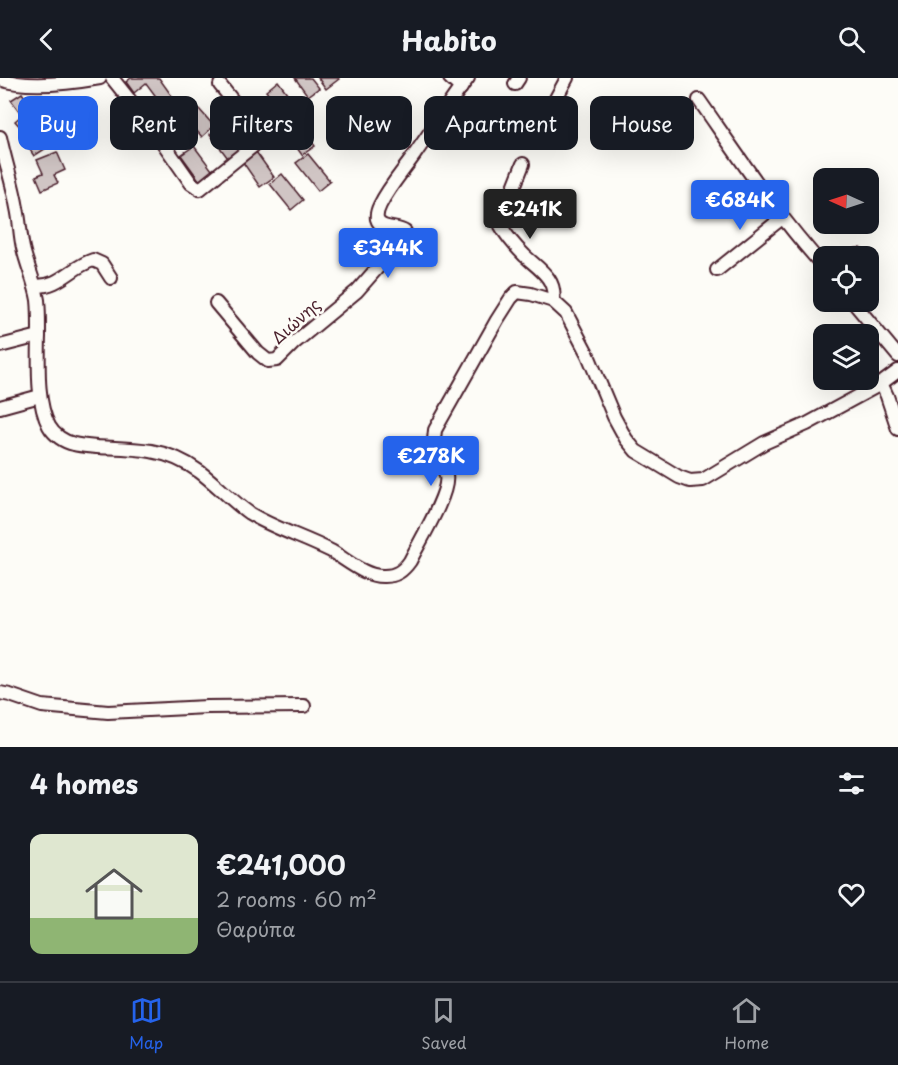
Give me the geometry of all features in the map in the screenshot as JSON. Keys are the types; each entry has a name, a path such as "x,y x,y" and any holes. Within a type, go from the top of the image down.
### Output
{"street":[{"path":"0,79 10,83 29,84 100,78"},
{"path":"112,78 192,183 200,189 263,138 220,85"},
{"path":"450,78 464,83"},
{"path":"557,96 567,78"},
{"name":"Διώνης","path":"216,303 258,353 271,362 277,360 357,291 405,234 400,229 379,222 377,213 380,205 464,83"},
{"path":"699,100 782,218 813,255"},
{"path":"0,137 17,206 24,252 35,286 38,307 40,396 49,426 66,441 78,445 131,448 152,451 178,459 201,473 248,512 328,550 371,574 394,575 401,572 410,561 444,495 447,479 435,446 435,430 492,328 516,293 527,293 553,301 566,313 626,439 636,451 679,477 690,481 703,480 765,442 807,424 881,383 898,371"},
{"path":"523,164 501,225 512,243 549,278 554,290 553,301"},
{"path":"717,270 782,218"},
{"path":"35,286 54,283 93,260 100,262 111,278"},
{"path":"861,312 898,356"},
{"path":"0,346 39,336"},
{"path":"881,383 898,429"},
{"path":"0,407 40,396"},
{"path":"0,693 42,706 108,712 207,706 304,705"}],"building":[{"path":"131,78 159,78 172,96 156,96 146,83 134,93 126,82"},
{"path":"295,78 311,78 319,88 308,96"},
{"path":"318,78 338,78 339,79 326,89"},
{"path":"278,81 289,96 270,96 266,91"},
{"path":"22,93 24,96 18,96 18,110 11,100"},
{"path":"198,108 210,121 210,130 202,137 198,132"},
{"path":"30,150 43,150 34,156"},
{"path":"188,150 197,150 215,174 202,184 181,155"},
{"path":"222,150 242,150 243,151 230,161"},
{"path":"255,150 274,177 260,187 240,158"},
{"path":"298,150 309,150 302,155"},
{"path":"57,152 65,170 54,175 58,183 42,190 36,176 43,173 37,160"},
{"path":"308,154 330,181 318,191 296,163"},
{"path":"282,174 303,200 291,210 270,184"}]}
